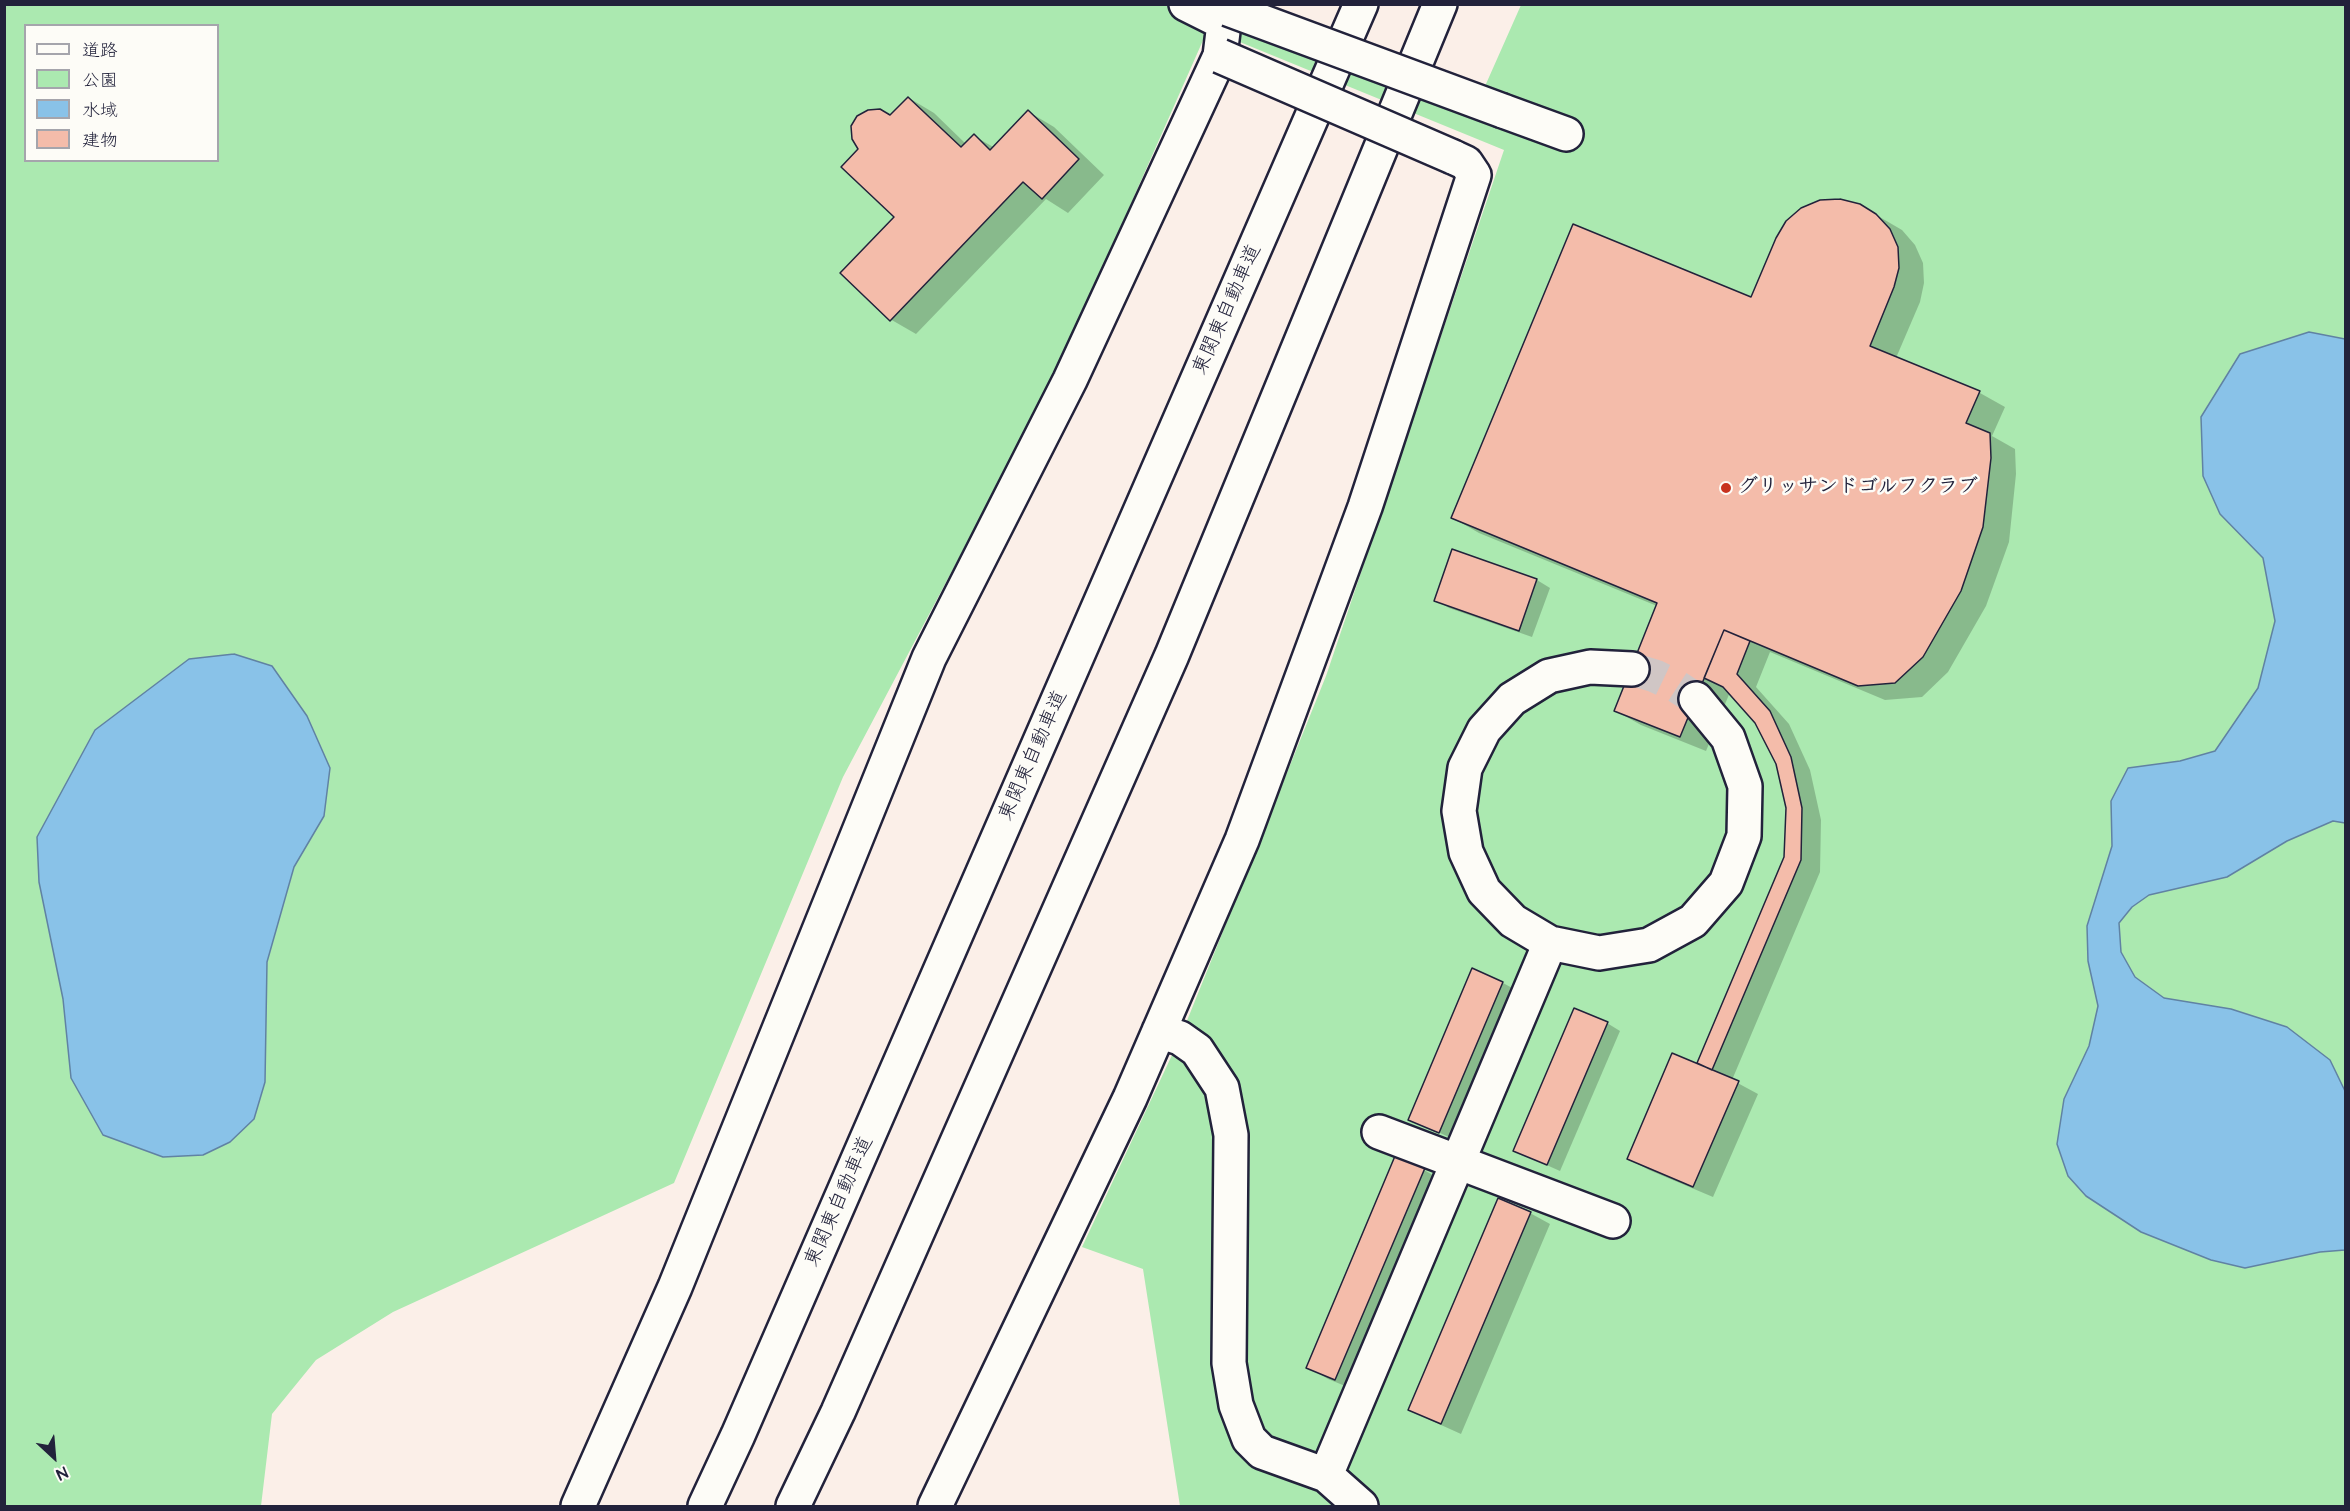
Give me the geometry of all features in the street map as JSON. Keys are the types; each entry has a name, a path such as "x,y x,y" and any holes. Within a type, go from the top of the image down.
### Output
{"main road":[{"path":"1186,4 1228,12 1566,134"},
{"name":"東関東自動車道","path":"705,1506 1361,4"},
{"path":"794,1506 838,1412 1172,655 1440,4"},
{"path":"578,1506 675,1287 929,658 1070,380 1220,56 1228,12"},
{"path":"935,1506 1130,1098 1242,840 1365,507 1474,175 1466,163 1220,56"},
{"path":"1632,669 1590,667 1549,676 1512,699 1484,730 1465,768 1459,811 1466,852 1484,891 1513,921 1550,943 1599,953 1649,945 1694,921 1726,883 1744,836 1745,786 1728,738 1696,699"},
{"path":"1326,1475 1550,943"},
{"path":"1159,1031 1180,1038 1197,1050 1222,1088 1231,1135 1228,1363 1236,1405 1249,1439 1262,1452 1326,1475 1361,1506"},
{"path":"1379,1132 1613,1221"}],"green space":[{"name":"グリッサンドゴルフクラブ","path":"5,5 1218,5 1474,111 1521,5 2345,5 2345,1506 1180,1506 1143,1269 1082,1247 1180,1038 1326,676 1504,150 1208,29 1053,380 843,777 674,1183 393,1312 316,1360 272,1414 261,1506 5,1506"}],"water":[{"path":"2309,332 2345,339 2345,823 2333,821 2287,841 2227,877 2149,895 2132,907 2119,923 2121,952 2135,977 2164,998 2231,1009 2287,1027 2330,1060 2345,1091 2345,1250 2320,1252 2245,1268 2211,1260 2141,1232 2086,1196 2068,1176 2057,1144 2064,1099 2089,1046 2098,1006 2088,961 2087,926 2112,846 2111,801 2128,768 2180,761 2215,751 2258,688 2275,621 2263,558 2220,514 2203,476 2201,417 2240,354"},
{"path":"234,654 272,666 307,716 330,768 324,816 294,867 267,962 265,1082 254,1119 230,1142 203,1155 163,1157 103,1135 71,1078 63,999 39,882 37,837 95,730 189,659"}],"building":[{"path":"908,97 961,147 974,134 990,150 1028,110 1079,159 1042,199 1023,182 890,321 840,273 894,217 841,167 858,149 852,139 851,126 857,116 868,110 880,109 890,115"},
{"name":"グリッサンドゴルフクラブ","path":"1840,199 1860,204 1876,214 1890,229 1898,247 1899,268 1894,287 1870,346 1980,391 1966,423 1990,433 1991,458 1983,527 1961,591 1923,657 1895,683 1858,686 1724,630 1680,737 1614,711 1657,603 1451,518 1573,224 1751,297 1776,238 1786,221 1801,208 1820,200"},
{"path":"1452,549 1537,579 1519,631 1434,601"},
{"path":"1724,630 1750,641 1737,674 1770,711 1791,757 1802,808 1801,860 1712,1070 1697,1063 1784,857 1786,808 1776,764 1755,723 1723,687 1704,678"},
{"path":"1472,968 1503,982 1439,1133 1408,1120"},
{"path":"1574,1008 1608,1022 1547,1165 1513,1151"},
{"path":"1672,1053 1739,1081 1693,1187 1627,1159"},
{"path":"1395,1156 1425,1168 1335,1380 1306,1368"},
{"path":"1498,1198 1531,1212 1441,1424 1408,1410"}],"tunnel":[{"path":"1632,669 1655,676 1696,699"}],"place":[{"name":"グリッサンドゴルフクラブ","path":"1726,488"}]}
